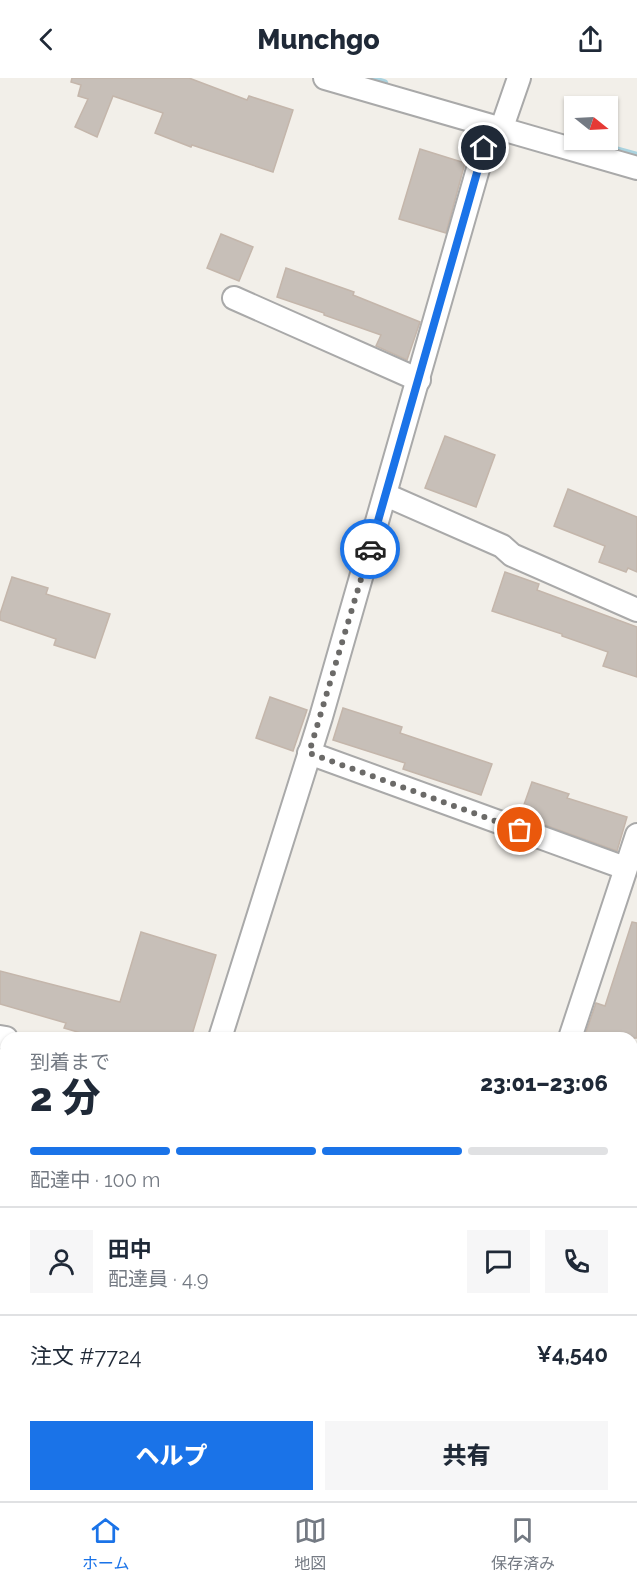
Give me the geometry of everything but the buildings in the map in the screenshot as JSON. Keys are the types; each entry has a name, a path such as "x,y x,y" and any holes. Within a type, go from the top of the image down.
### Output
{"street":[{"path":"325,78 637,168"},
{"path":"222,1032 309,753 496,129 519,78"},
{"path":"234,298 419,380"},
{"path":"386,495 502,546 512,555 637,610"},
{"path":"309,753 626,868"},
{"path":"572,1032 637,834"}],"waterway":[{"path":"366,78 384,83"},
{"path":"616,150 637,156"}],"way so far":[{"path":"370,549 309,753 520,830"}],"route":[{"path":"370,549 484,148"}]}
